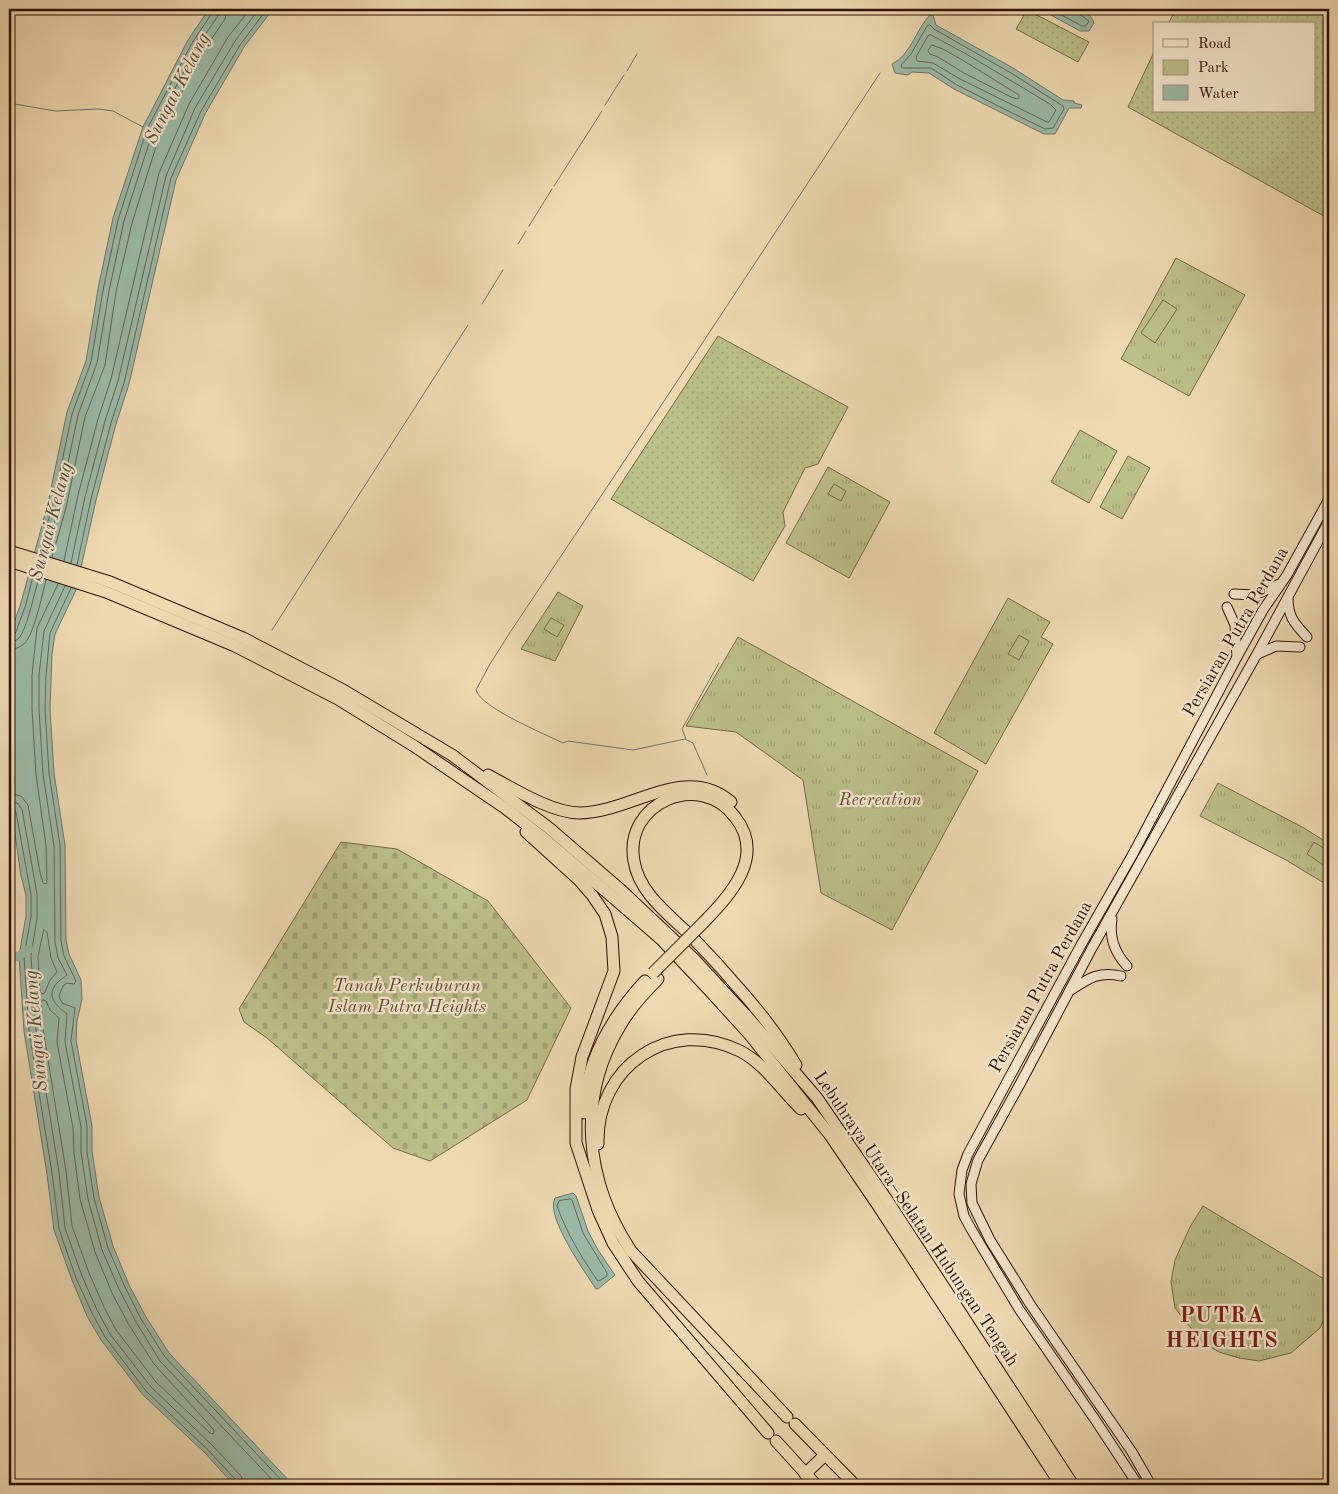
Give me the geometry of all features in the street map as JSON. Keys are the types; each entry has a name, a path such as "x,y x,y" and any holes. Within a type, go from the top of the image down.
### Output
{"highway":[{"name":"Lebuhraya Utara–Selatan Hubungan Tengah","path":"9,551 242,638 342,690 452,755 549,828 622,891 693,958 738,1006 817,1098 885,1197 1073,1485"},
{"name":"Lebuhraya Utara–Selatan Hubungan Tengah","path":"9,561 108,587 235,646 338,699 414,746 505,808 584,871 686,964 750,1035 830,1136 877,1204 1061,1485"},
{"path":"452,755 547,805 572,812 593,812 668,789 694,786 709,789 728,799 742,813 750,826 753,840 753,859 750,873 739,894 628,1000 612,1022 593,1063 586,1091 582,1150 583,1165"},
{"path":"707,925 741,875 746,857 746,839 737,818 719,802 702,795 678,796 663,801 654,808 637,830 633,852 639,878 651,896 712,958 766,1020 817,1098"},
{"path":"505,808 529,836 579,880 592,895 605,914 612,937 614,970 582,1056 577,1077 576,1143 604,1226 638,1281 772,1437 816,1485"},
{"path":"655,976 620,1026 600,1066 595,1086 590,1125 594,1162 601,1189 618,1230 636,1256 855,1485"},
{"path":"601,1189 599,1125 605,1100 611,1086 619,1075 638,1058 656,1048 675,1042 690,1040 709,1041 720,1043 742,1052 761,1066 790,1098 830,1136"},
{"path":"805,1474 825,1455"}],"main road":[{"name":"Persiaran Putra Perdana","path":"1138,1485 1009,1293 971,1229 964,1216 959,1194 962,1170 968,1154 1093,922 1134,852 1237,657 1287,575 1329,499"},
{"name":"Persiaran Putra Perdana","path":"1151,1484 1132,1452 1006,1267 972,1203 970,1184 978,1160 1089,952 1257,654 1329,521"},
{"path":"1234,594 1251,595 1265,591 1281,583 1287,575"},
{"path":"1288,594 1290,614 1294,623 1307,638"},
{"path":"1227,607 1235,625 1237,657"},
{"path":"1257,654 1276,646 1300,647"},
{"path":"1112,913 1110,929 1112,942 1126,966"},
{"path":"1064,976 1089,952 1088,940 1093,931 1093,922"},
{"path":"1070,990 1098,975 1111,974 1121,976"}],"green space":[{"path":"1176,9 1329,9 1329,219 1128,107 1153,54 1153,112 1316,112 1316,22 1169,22"},
{"path":"1027,10 1089,42 1078,62 1016,29"},
{"path":"1176,258 1245,295 1189,396 1121,359"},
{"path":"1163,300 1177,309 1155,343 1141,333"},
{"path":"718,336 848,407 818,464 805,468 783,512 785,526 753,581 611,499"},
{"path":"1080,430 1117,451 1089,503 1051,482"},
{"path":"1128,456 1150,468 1122,519 1100,507"},
{"path":"828,467 890,502 849,578 786,543"},
{"path":"834,484 846,491 841,501 828,494"},
{"path":"558,592 583,606 555,661 521,649"},
{"path":"1008,598 1050,622 1041,637 1053,644 986,764 934,733"},
{"path":"551,618 564,625 557,637 544,629"},
{"path":"1019,635 1029,641 1019,660 1008,654"},
{"name":"Recreation","path":"738,637 978,771 892,930 821,893 803,780 736,732 686,726"},
{"path":"1218,783 1304,828 1329,844 1329,886 1286,860 1200,816"},
{"name":"Tanah Perkuburan Islam Putra Heights","path":"341,842 397,849 488,901 571,1008 527,1100 430,1161 393,1148 267,1038 244,1022 239,1009"},
{"path":"1314,842 1329,852 1329,858 1325,866 1307,854"},
{"path":"1203,1206 1329,1282 1329,1308 1320,1328 1291,1353 1259,1361 1219,1352 1202,1342 1175,1308 1171,1282 1175,1260 1190,1227"}],"water":[{"path":"1071,8 1085,12 1094,23 1089,31 1080,31 1040,9"},
{"name":"Sungai Kelang","path":"209,9 273,9 244,47 205,114 176,180 129,384 116,424 96,500 76,590 55,634 52,654 50,709 54,773 65,845 66,940 69,954 81,980 82,999 77,1021 76,1040 92,1126 92,1151 99,1197 113,1246 129,1285 146,1317 169,1353 293,1485 234,1485 205,1453 143,1395 101,1340 87,1316 72,1280 54,1230 24,1031 19,956 26,916 26,895 21,876 9,792 9,637 21,603 48,503 67,412 86,361 98,289 113,218 143,127 188,40"},
{"path":"930,15 933,15 936,25 1013,68 1063,100 1074,101 1074,103 1082,105 1081,108 1069,108 1055,134 1044,134 954,89 929,73 912,72 908,75 895,73 892,64 904,55"},
{"path":"573,1193 576,1196 588,1231 615,1275 598,1289 596,1289 568,1244 553,1206 555,1198"}],"waterway":[{"path":"663,13 666,9"},
{"path":"627,71 637,54"},
{"path":"707,775 693,743 685,739 633,750 568,741 563,743 489,705 480,697 476,690 511,631 880,73"},
{"path":"605,105 624,75"},
{"name":"Sungai Kelang","path":"9,103 55,111 98,109 113,111 143,127"},
{"path":"554,186 602,111"},
{"path":"529,226 552,189"},
{"path":"518,244 526,231"},
{"path":"482,304 503,270"},
{"path":"272,630 468,325"},
{"path":"686,739 682,729 719,663"},
{"path":"9,958 19,956 29,949"},
{"path":"223,1485 231,1481"}],"district":[{"name":"PUTRA HEIGHTS","path":"1222,1328"}]}
